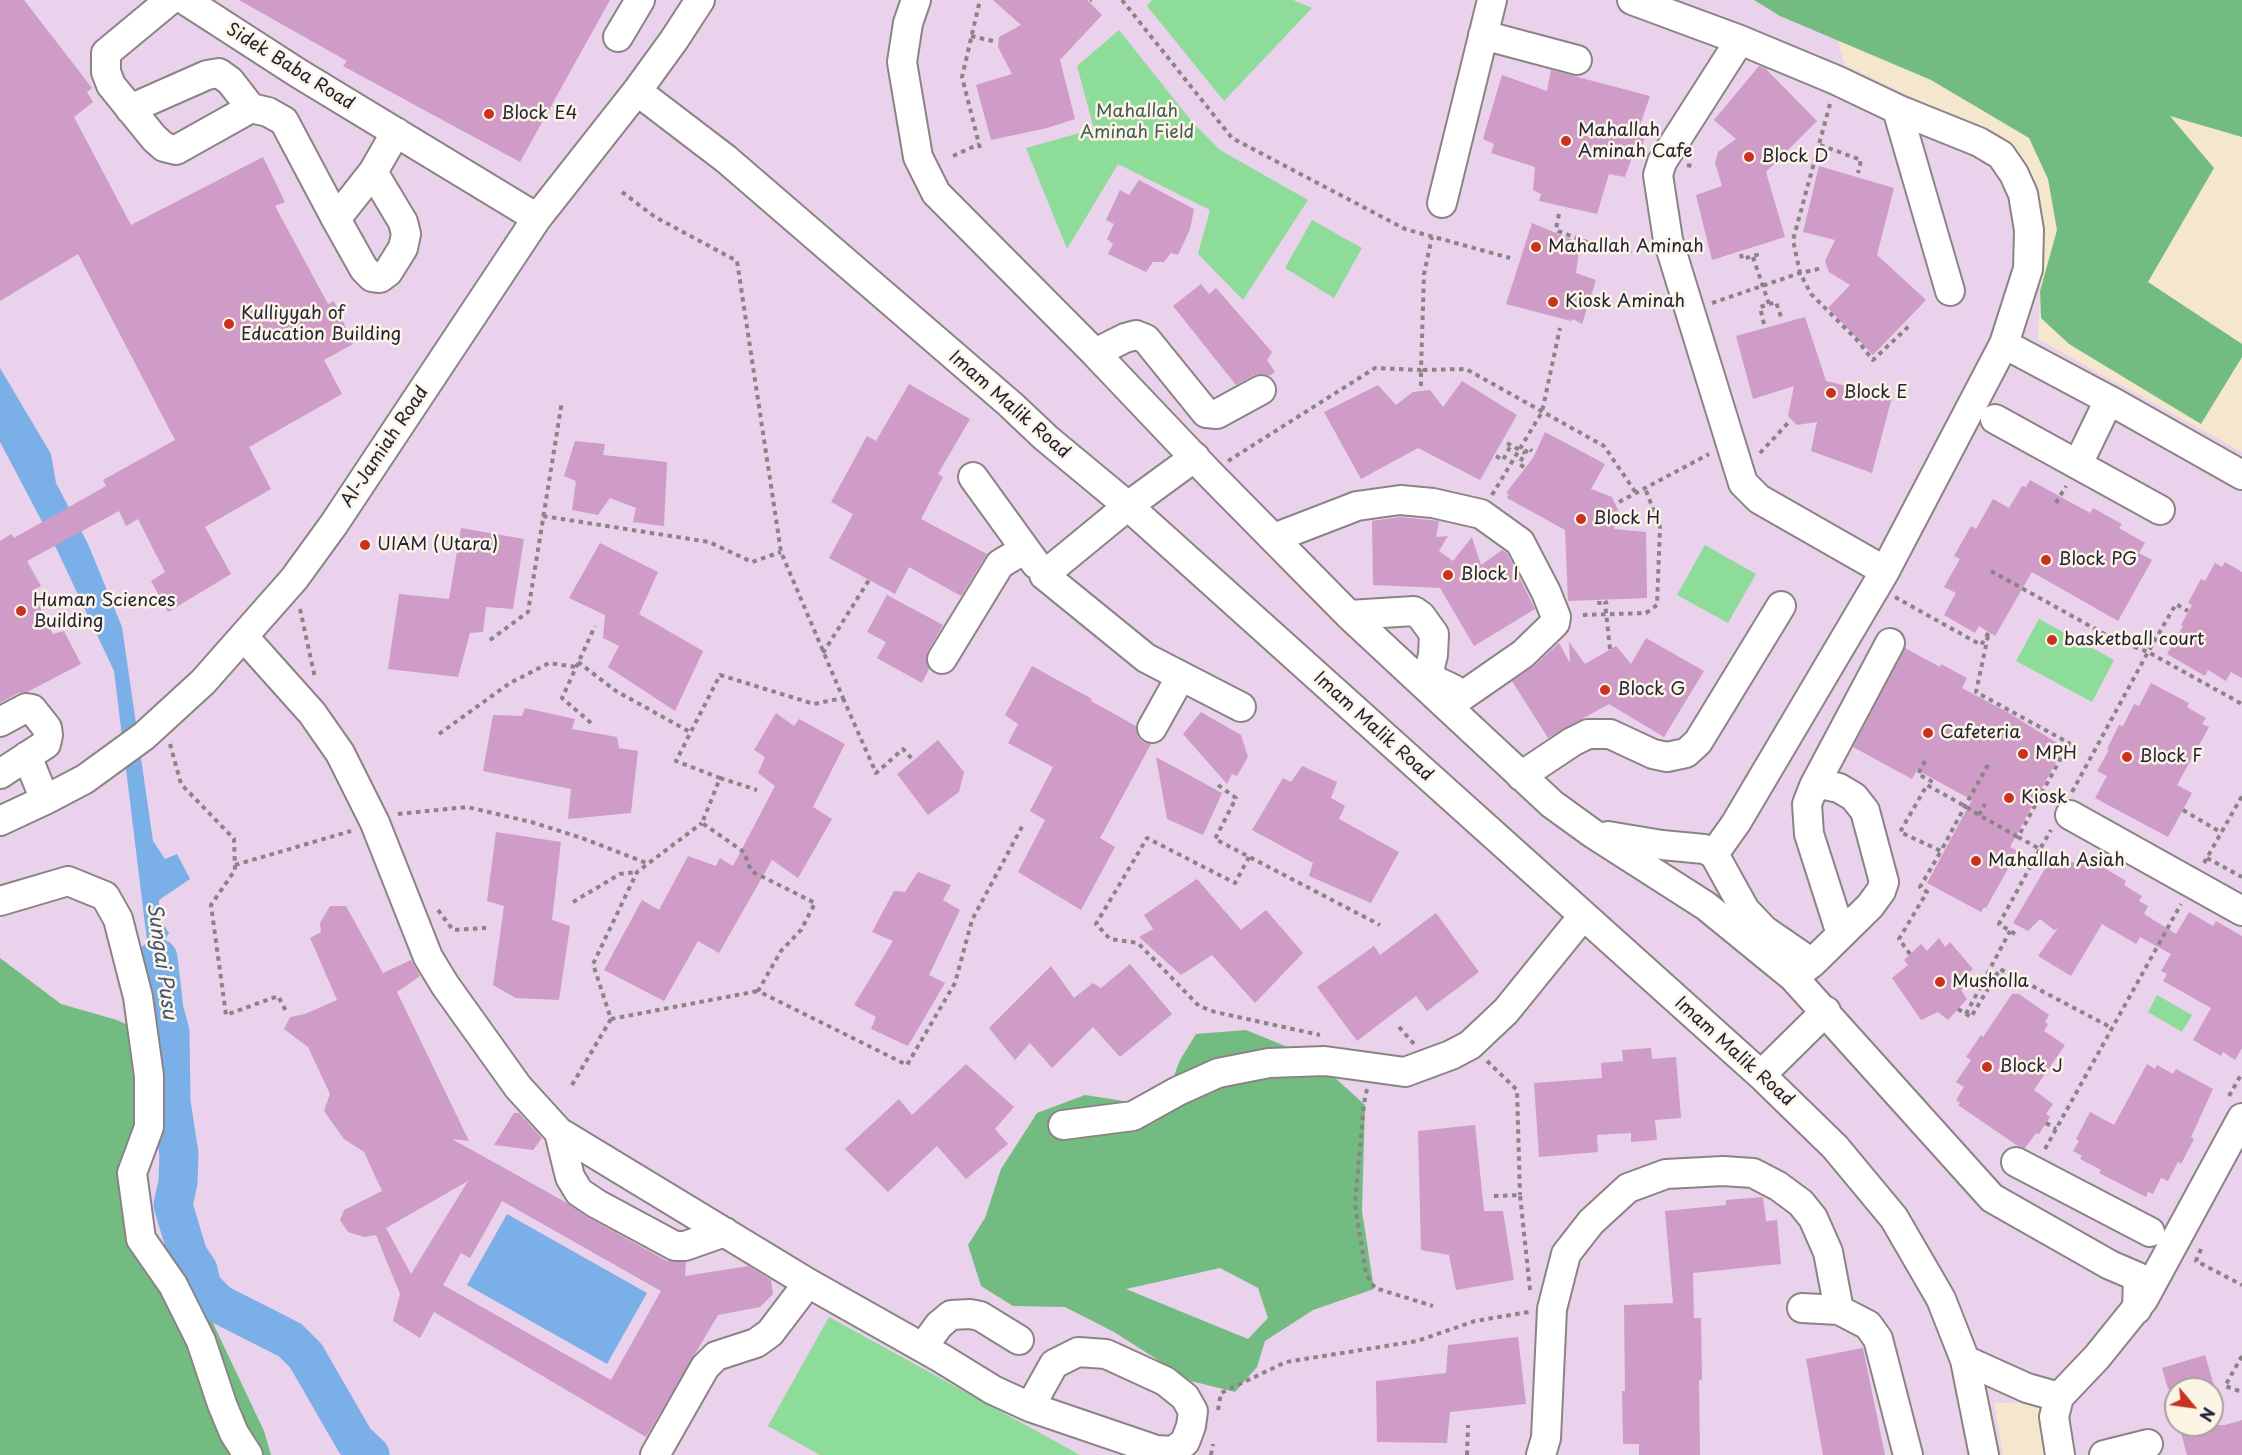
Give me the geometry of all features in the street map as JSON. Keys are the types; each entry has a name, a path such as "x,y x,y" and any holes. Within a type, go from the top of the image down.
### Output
{"street":[{"path":"170,0 106,52 106,72 111,85 154,138 164,147 176,150 251,108"},
{"name":"Sidek Baba Road","path":"185,0 298,73 537,218"},
{"path":"618,37 640,0"},
{"name":"Al-Jamiah Road","path":"0,821 85,778 144,736 203,682 294,579 334,524 537,218 637,91 674,40 699,0"},
{"path":"916,0 908,23 902,62 918,157 936,193 1095,353 1348,615 1457,698"},
{"path":"1442,203 1492,0"},
{"path":"1632,0 1740,40 1836,80 1897,109 1978,142 2001,155 2014,174 2023,194 2029,230 2028,269 2004,344 1886,582 1736,823 1714,854"},
{"path":"1483,34 1577,60"},
{"path":"1740,40 1662,162 1658,175 1668,240 1743,483 1759,500 1886,582"},
{"path":"130,109 207,75 219,73 230,81 251,108 268,112 284,121 364,269 372,277 380,278 388,272 404,248 406,234 403,222 373,172"},
{"name":"Imam Malik Road","path":"637,91 726,159 1010,404 1046,438 1128,506 1761,1075 1835,1147 1894,1218 1941,1299 1965,1360 1984,1455"},
{"path":"1897,109 1950,291"},
{"path":"336,219 373,172 396,132"},
{"path":"1095,353 1125,338 1157,332 1206,413 1217,414 1260,390"},
{"path":"2004,344 2242,475"},
{"path":"2078,464 2109,400"},
{"path":"1995,419 2160,510"},
{"path":"1044,575 1128,506 1202,465"},
{"path":"973,477 1044,575 1146,658 1241,707"},
{"path":"1274,538 1357,506 1400,500 1433,503 1481,514 1520,542 1546,592 1556,617 1555,623 1523,654 1457,698"},
{"path":"942,659 1000,564 1025,549"},
{"path":"1521,776 1588,734 1610,734 1653,754 1667,757 1686,753 1698,742 1781,606"},
{"path":"1348,615 1414,611 1434,634 1433,655 1429,671 1436,681 1457,698 1521,776 1552,804 1592,833 1802,970"},
{"path":"244,637 312,713 340,753 375,823 428,957 445,985 518,1087 559,1132 808,1283 923,1347 993,1390 1030,1407 1156,1450 1173,1451 1185,1442 1191,1426 1193,1411 1185,1397 1165,1381 1106,1354 1078,1352 1054,1364 1030,1407"},
{"path":"1841,934 1809,834 1807,804 1814,786 1890,643"},
{"path":"1152,728 1181,676"},
{"path":"0,722 26,708 36,712 47,728 48,735 46,744 0,774"},
{"path":"27,756 45,800"},
{"path":"1802,970 1870,906 1881,891 1884,882 1865,811 1854,797 1839,788 1825,784 1814,786"},
{"path":"2061,820 2182,895 2242,910"},
{"path":"1592,833 1662,845 1704,849 1714,854 1745,910 1802,970 1826,1011 1992,1198 2110,1265 2138,1277 2137,1309"},
{"path":"0,902 68,881 105,896 118,920 138,997 149,1076 149,1127 132,1173 141,1239 173,1285 201,1341 222,1404 234,1433 248,1455"},
{"path":"1063,1125 1133,1116 1178,1091 1218,1073 1269,1063 1325,1061 1406,1072 1451,1055 1470,1045 1506,1011 1583,916"},
{"path":"1761,1075 1826,1011"},
{"path":"2060,1455 2054,1417 2059,1396 2097,1357 2137,1309 2179,1232 2234,1110"},
{"path":"559,1132 570,1177 579,1192 597,1204 675,1246 685,1246 725,1232"},
{"path":"2029,1159 2082,1197 2150,1232"},
{"path":"1541,1455 1546,1438 1552,1309 1566,1254 1591,1222 1628,1188 1666,1174 1723,1171 1753,1173 1778,1186 1801,1203 1813,1218 1828,1252 1839,1310"},
{"path":"2060,1237 2082,1197"},
{"path":"655,1455 705,1367 716,1356 756,1343 770,1333 808,1283"},
{"path":"1802,1308 1839,1310 1868,1324 1878,1339 1908,1455"},
{"path":"923,1347 939,1325 951,1315 980,1316 1019,1340"},
{"path":"1965,1360 2027,1388 2059,1396"},
{"path":"2104,1455 2148,1444"}],"path":[{"path":"953,156 980,146 962,77 980,0"},
{"path":"1122,0 1233,138 1405,229 1510,258"},
{"path":"971,36 993,41"},
{"path":"1836,80 1793,240 1800,273 1811,294 1857,340 1873,360 1907,328 1904,327"},
{"path":"1820,145 1861,160 1858,173"},
{"path":"622,192 656,217 737,261 781,552 876,773 903,749 913,760"},
{"path":"1421,386 1424,274 1432,237"},
{"path":"1742,254 1742,259 1753,257 1757,255 1756,251"},
{"path":"1753,257 1769,304"},
{"path":"1689,310 1800,273 1823,268"},
{"path":"1764,324 1760,307 1776,302 1781,317"},
{"path":"1491,495 1542,412 1560,328"},
{"path":"1202,465 1375,368 1467,369 1604,446 1636,493"},
{"path":"490,640 528,612 562,401"},
{"path":"1740,474 1788,423"},
{"path":"1496,456 1503,460 1509,444 1525,453"},
{"path":"1524,467 1519,464 1528,448 1532,451"},
{"path":"1619,502 1713,452"},
{"path":"1583,615 1646,613 1657,605 1660,527 1645,488"},
{"path":"543,516 709,542 752,562 781,552"},
{"path":"1991,571 2117,641 2148,652 2242,704"},
{"path":"823,653 869,580"},
{"path":"1886,582 1981,645 1989,632 1976,692 2069,743 2018,837"},
{"path":"1599,601 1599,603 1605,603 1612,600"},
{"path":"1605,603 1610,649"},
{"path":"1966,1014 2013,932 1999,924 2040,849 2061,820 2148,652 2176,604 2188,611"},
{"path":"591,723 562,698 595,626"},
{"path":"578,662 616,691 690,732"},
{"path":"439,734 510,683 549,663 576,667"},
{"path":"757,790 676,761 720,675 814,704 843,698"},
{"path":"170,741 181,784 234,839 235,870 211,905 226,1015 278,996 286,1011"},
{"path":"1925,761 1918,774 1931,781 1900,832 1941,851"},
{"path":"1910,954 1899,939 1928,892 1920,887 1988,765"},
{"path":"573,902 620,874 637,872 702,823 720,778"},
{"path":"1218,785 1236,798 1215,839 1380,925"},
{"path":"1928,785 2040,849"},
{"path":"2029,1159 2056,1129 2182,895 2222,833 2242,796"},
{"path":"1979,815 1985,804"},
{"path":"235,865 395,815 467,807 531,822 582,838 649,864"},
{"path":"2183,810 2222,833"},
{"path":"702,823 744,852 751,871 815,903 801,930 781,951 758,991"},
{"path":"572,1085 611,1020 758,991 907,1065 955,983 972,920 1024,823"},
{"path":"1249,857 1236,883 1147,838 1095,924 1110,939 1138,943 1198,1006 1215,1012 1329,1037 1325,1061"},
{"path":"2206,858 2242,877"},
{"path":"611,1020 593,964 637,872"},
{"path":"1958,1009 1971,1017 2000,969 2112,1028"},
{"path":"1399,1027 1419,1050"},
{"path":"1470,1045 1517,1090 1520,1195 1531,1300"},
{"path":"1373,1067 1364,1103 1355,1204 1366,1274 1375,1288 1432,1306"},
{"path":"2234,1110 2242,1073"},
{"path":"2046,1123 2056,1129"},
{"path":"1494,1196 1520,1195"},
{"path":"2179,1232 2202,1249 2196,1261 2242,1285"},
{"path":"1218,1414 1221,1393 1286,1362 1416,1341 1475,1321 1533,1312"},
{"path":"2242,1356 2224,1386 2242,1392"},
{"path":"1467,1455 1468,1425"},
{"path":"1211,1455 1215,1434"}],"shaded area":[{"path":"0,0 1838,0 1830,15 1845,65 1998,138 2037,184 2043,231 2038,339 2242,452 2242,1455 2057,1455 2042,1403 1994,1403 2003,1455 0,1455"}],"green space":[{"path":"1152,0 1293,0 1312,8 1224,101 1147,6"},
{"path":"1754,0 2242,0 2242,137 2170,116 2214,168 2148,282 2242,344 2242,357 2201,424 2069,344 2041,318 2040,291 2057,230 2048,179 2029,138 1931,80 1780,16"},
{"name":"Mahallah Aminah Field","path":"1119,30 1193,123 1220,150 1308,200 1243,300 1198,254 1210,210 1118,164 1067,249 1026,148 1094,129 1077,66"},
{"path":"1312,220 1362,248 1334,298 1285,268"},
{"path":"1705,545 1756,574 1728,623 1677,595"},
{"name":"basketball court","path":"2039,619 2114,660 2092,702 2016,661"},
{"path":"0,958 61,1004 117,1020 156,1038 135,1219 185,1264 264,1431 271,1455 0,1455"},
{"path":"2157,995 2192,1015 2182,1032 2148,1012"},
{"path":"1246,1030 1312,1057 1365,1105 1362,1211 1374,1289 1313,1310 1265,1341 1257,1367 1235,1392 1191,1381 1114,1332 1065,1307 1013,1306 981,1286 968,1245 985,1218 1001,1169 1037,1113 1085,1095 1162,1107 1180,1060 1196,1034","holes":["1220,1268 1258,1288 1268,1318 1248,1339 1126,1289"]},
{"path":"829,1317 1080,1455 820,1455 768,1426"}],"water":[{"path":"0,368 51,454 56,483 88,544 122,627 153,841 165,859 177,854 190,879 159,900 160,919 169,933 158,950 172,1006 156,1014 114,671 57,550 0,442"},
{"path":"507,1214 647,1293 607,1364 467,1285"}],"building":[{"name":"Kulliyyah of Education Building","path":"0,0 24,0 92,88 87,92 93,102 74,117 131,225 263,157 285,202 275,206 328,304 334,301 353,344 324,360 342,394 249,447 271,489 205,527 231,574 168,612 151,581 165,572 138,519 126,526 119,511 27,561 41,586 32,591 53,634 64,631 81,664 27,692 18,693 0,703 0,541 11,534 14,538 106,486 103,480 175,440 78,254 0,301"},
{"name":"Block E4","path":"239,0 610,0 520,162 343,66 347,61"},
{"path":"993,0 1087,0 1102,15 1060,60 1075,119 1047,128 991,140 976,85 1012,74 998,47 999,37 1021,25"},
{"name":"Block D","path":"1759,66 1765,68 1817,121 1766,172 1785,237 1712,260 1696,195 1722,186 1715,163 1718,152 1736,139 1714,120"},
{"name":"Mahallah Aminah Cafe","path":"1551,70 1650,96 1640,125 1647,128 1642,147 1636,146 1625,177 1609,174 1597,214 1539,201 1541,194 1533,190 1535,167 1491,153 1494,144 1483,139 1502,75 1547,91"},
{"path":"1819,166 1894,188 1877,255 1926,300 1873,355 1828,308 1850,285 1829,272 1825,261 1835,240 1803,232"},
{"path":"1139,180 1194,209 1190,229 1178,255 1171,253 1164,262 1153,262 1146,272 1108,254 1113,244 1107,239 1114,224 1106,220 1120,190 1129,195"},
{"path":"1532,223 1580,243 1576,273 1596,280 1582,324 1573,319 1571,321 1506,304"},
{"path":"1201,284 1209,294 1216,288 1272,352 1267,360 1275,372 1269,376 1254,375 1236,385 1173,306"},
{"name":"Block E","path":"1805,317 1826,381 1892,397 1872,473 1811,451 1817,422 1797,425 1788,416 1794,386 1753,399 1736,336"},
{"path":"1462,381 1517,415 1480,480 1418,448 1361,479 1324,412 1378,385 1396,405 1413,392 1430,390 1443,407"},
{"path":"909,384 970,419 938,474 943,477 921,519 987,554 961,596 909,567 895,594 829,558 853,514 831,502 867,436 876,441"},
{"name":"Block H","path":"1545,432 1605,464 1591,489 1612,497 1618,510 1614,529 1646,532 1647,598 1568,601 1565,530 1507,498 1509,494 1506,493 1533,458"},
{"path":"575,441 605,444 603,455 667,462 664,526 633,522 636,508 610,498 598,515 572,510 576,481 564,476"},
{"path":"2030,480 2090,513 2093,508 2122,524 2119,528 2145,543 2139,553 2152,560 2118,621 2032,572 1995,636 1979,626 1975,633 1944,615 1956,593 1944,587 1960,559 1954,556 1971,526 1976,529 1993,499 2009,508 2022,486 2026,487"},
{"name":"Block I","path":"1400,517 1439,521 1436,537 1448,536 1439,551 1453,561 1472,537 1481,565 1502,550 1507,553 1535,609 1474,646 1440,588 1373,585 1372,521"},
{"path":"461,528 524,539 513,609 486,607 483,632 470,633 458,677 388,669 399,594 449,599"},
{"path":"600,543 658,572 639,614 703,651 675,711 608,667 619,646 603,638 605,615 569,598"},
{"path":"2225,562 2242,572 2242,678 2231,672 2226,681 2208,670 2205,676 2167,654 2183,626 2181,625 2192,605 2188,603 2201,579 2205,581 2215,563 2222,567"},
{"path":"887,595 943,625 928,651 926,659 929,669 922,683 877,658 886,642 867,632"},
{"name":"Block G","path":"1646,638 1704,671 1664,737 1609,704 1548,738 1512,681 1533,667 1559,643 1570,663 1569,642 1585,664 1616,646 1631,664"},
{"path":"1905,648 1940,667 1941,664 1967,678 1962,688 2064,747 2010,847 2018,851 1986,908 1984,907 1981,912 1927,883 1972,800 1917,770 1912,779 1853,747"},
{"path":"1032,666 1136,726 1138,737 1143,742 1151,744 1100,838 1115,847 1081,910 1018,872 1045,820 1030,811 1053,767 1008,743 1018,724 1005,715"},
{"name":"Block F","path":"2151,683 2189,703 2187,707 2206,718 2202,724 2209,727 2177,785 2192,793 2168,837 2095,798 2107,776 2097,771 2109,750 2107,749 2119,725 2123,726 2134,704 2139,706"},
{"path":"525,708 575,719 572,729 617,737 619,748 638,751 631,813 568,819 571,789 483,771 493,715 522,716"},
{"path":"1201,712 1241,735 1248,757 1237,776 1232,774 1227,784 1183,734"},
{"path":"776,713 794,726 799,719 845,744 813,807 832,819 798,878 772,860 719,953 698,941 664,1001 604,970 642,900 659,910 688,856 716,866 720,858 733,866 775,786 758,773 765,757 754,750"},
{"path":"938,740 964,772 959,792 928,815 897,774"},
{"path":"1156,757 1222,793 1203,835 1167,819"},
{"path":"1302,766 1337,782 1331,798 1345,806 1339,819 1399,852 1371,903 1309,876 1313,863 1252,830 1283,778 1291,782"},
{"path":"496,832 561,842 552,920 570,926 559,1000 516,998 493,985 504,906 487,901"},
{"path":"2081,854 2126,881 2124,885 2142,896 2139,901 2148,906 2144,914 2176,934 2189,912 2213,926 2216,921 2242,936 2242,1048 2235,1060 2223,1052 2221,1056 2193,1040 2211,1008 2163,981 2167,974 2161,971 2171,954 2140,937 2136,944 2102,924 2071,976 2038,956 2058,928 2054,930 2040,919 2028,931 2013,923 2052,857 2059,861 2062,856 2076,864"},
{"path":"918,872 951,885 943,900 960,910 929,975 945,983 908,1046 871,1029 876,1017 854,1005 893,941 872,932 894,891 905,892"},
{"path":"1197,879 1241,930 1266,910 1303,953 1255,1003 1212,955 1181,975 1139,937 1153,929 1144,915"},
{"path":"330,906 346,906 383,973 411,960 420,976 397,992 469,1141 452,1139 667,1261 686,1262 685,1276 748,1266 771,1280 773,1294 760,1307 718,1315 646,1437 434,1312 420,1338 393,1321 400,1294 376,1235 364,1237 348,1232 340,1220 344,1210 382,1191 364,1152 344,1139 324,1111 330,1094 308,1047 284,1029 290,1017 305,1014 337,1000 310,938 321,932 320,923","holes":["468,1181 411,1274 386,1228","502,1201 661,1291 611,1380 443,1285 461,1253 470,1258"]},
{"path":"1436,913 1479,972 1427,1011 1416,996 1357,1041 1317,987 1374,946 1380,955"},
{"path":"1939,938 1945,947 1950,942 1973,969 1968,974 1974,981 1961,990 1967,999 1948,1020 1938,1012 1921,1020 1892,978 1908,965 1904,960 1921,944 1927,951"},
{"path":"1130,964 1172,1014 1120,1057 1093,1027 1052,1068 1030,1043 1015,1060 989,1028 1051,966 1074,998 1093,983 1101,988"},
{"name":"Block J","path":"2012,994 2019,994 2049,1015 2044,1031 2065,1045 2034,1090 2053,1104 2046,1114 2050,1117 2039,1134 2036,1133 2025,1148 2018,1146 1958,1105 1960,1103 1956,1100 1964,1087 1956,1082 1971,1060 1966,1057 1981,1035 1983,1037"},
{"path":"1651,1048 1652,1059 1676,1057 1681,1118 1655,1120 1657,1140 1631,1142 1631,1133 1597,1135 1598,1152 1539,1157 1534,1083 1602,1078 1601,1063 1623,1061 1622,1050"},
{"path":"966,1064 1014,1107 995,1129 1008,1144 966,1179 937,1146 888,1192 845,1149 899,1099 912,1115"},
{"path":"2147,1064 2155,1069 2157,1065 2173,1074 2176,1069 2213,1089 2191,1137 2194,1139 2181,1164 2178,1162 2168,1181 2161,1178 2153,1194 2148,1192 2146,1197 2099,1173 2101,1170 2080,1159 2082,1156 2073,1151 2079,1141 2076,1139 2090,1112 2114,1125"},
{"path":"514,1113 519,1113 542,1138 533,1150 494,1145"},
{"path":"1475,1125 1484,1211 1503,1211 1514,1280 1456,1290 1449,1255 1421,1250 1418,1131"},
{"path":"1763,1197 1766,1221 1777,1220 1781,1264 1693,1273 1694,1318 1701,1318 1700,1455 1639,1455 1639,1444 1623,1444 1624,1305 1673,1303 1665,1211 1726,1205 1726,1200"},
{"path":"1518,1337 1526,1404 1450,1412 1447,1443 1377,1442 1376,1381 1446,1373 1448,1345"},
{"path":"1863,1348 1885,1455 1823,1455 1806,1359"},
{"path":"2205,1355 2211,1377 2165,1377 2162,1368"},
{"path":"2242,1420 2242,1455 2187,1455 2182,1437 2224,1437 2225,1425"}],"waterway":[{"name":"Sungai Pusu","path":"158,958 164,1010 170,1032 171,1102 179,1154 178,1182 173,1205 188,1255 198,1270 202,1287 219,1304 290,1340 306,1356 355,1441 370,1455"}],"place":[{"name":"Block E4","path":"489,114"},
{"name":"Mahallah Aminah Cafe","path":"1566,141"},
{"name":"Block D","path":"1749,157"},
{"name":"Mahallah Aminah","path":"1536,247"},
{"name":"Kiosk Aminah","path":"1553,302"},
{"name":"Kulliyyah of Education Building","path":"229,324"},
{"name":"Block E","path":"1831,393"},
{"name":"Block H","path":"1581,519"},
{"name":"UIAM (Utara)","path":"365,545"},
{"name":"Block PG","path":"2046,560"},
{"name":"Block I","path":"1448,575"},
{"name":"Human Sciences Building","path":"21,611"},
{"name":"basketball court","path":"2052,640"},
{"name":"Block G","path":"1605,690"},
{"name":"Cafeteria","path":"1928,733"},
{"name":"MPH","path":"2023,754"},
{"name":"Block F","path":"2127,757"},
{"name":"Kiosk","path":"2009,798"},
{"name":"Mahallah Asiah","path":"1976,861"},
{"name":"Musholla","path":"1940,982"},
{"name":"Block J","path":"1987,1067"}]}
